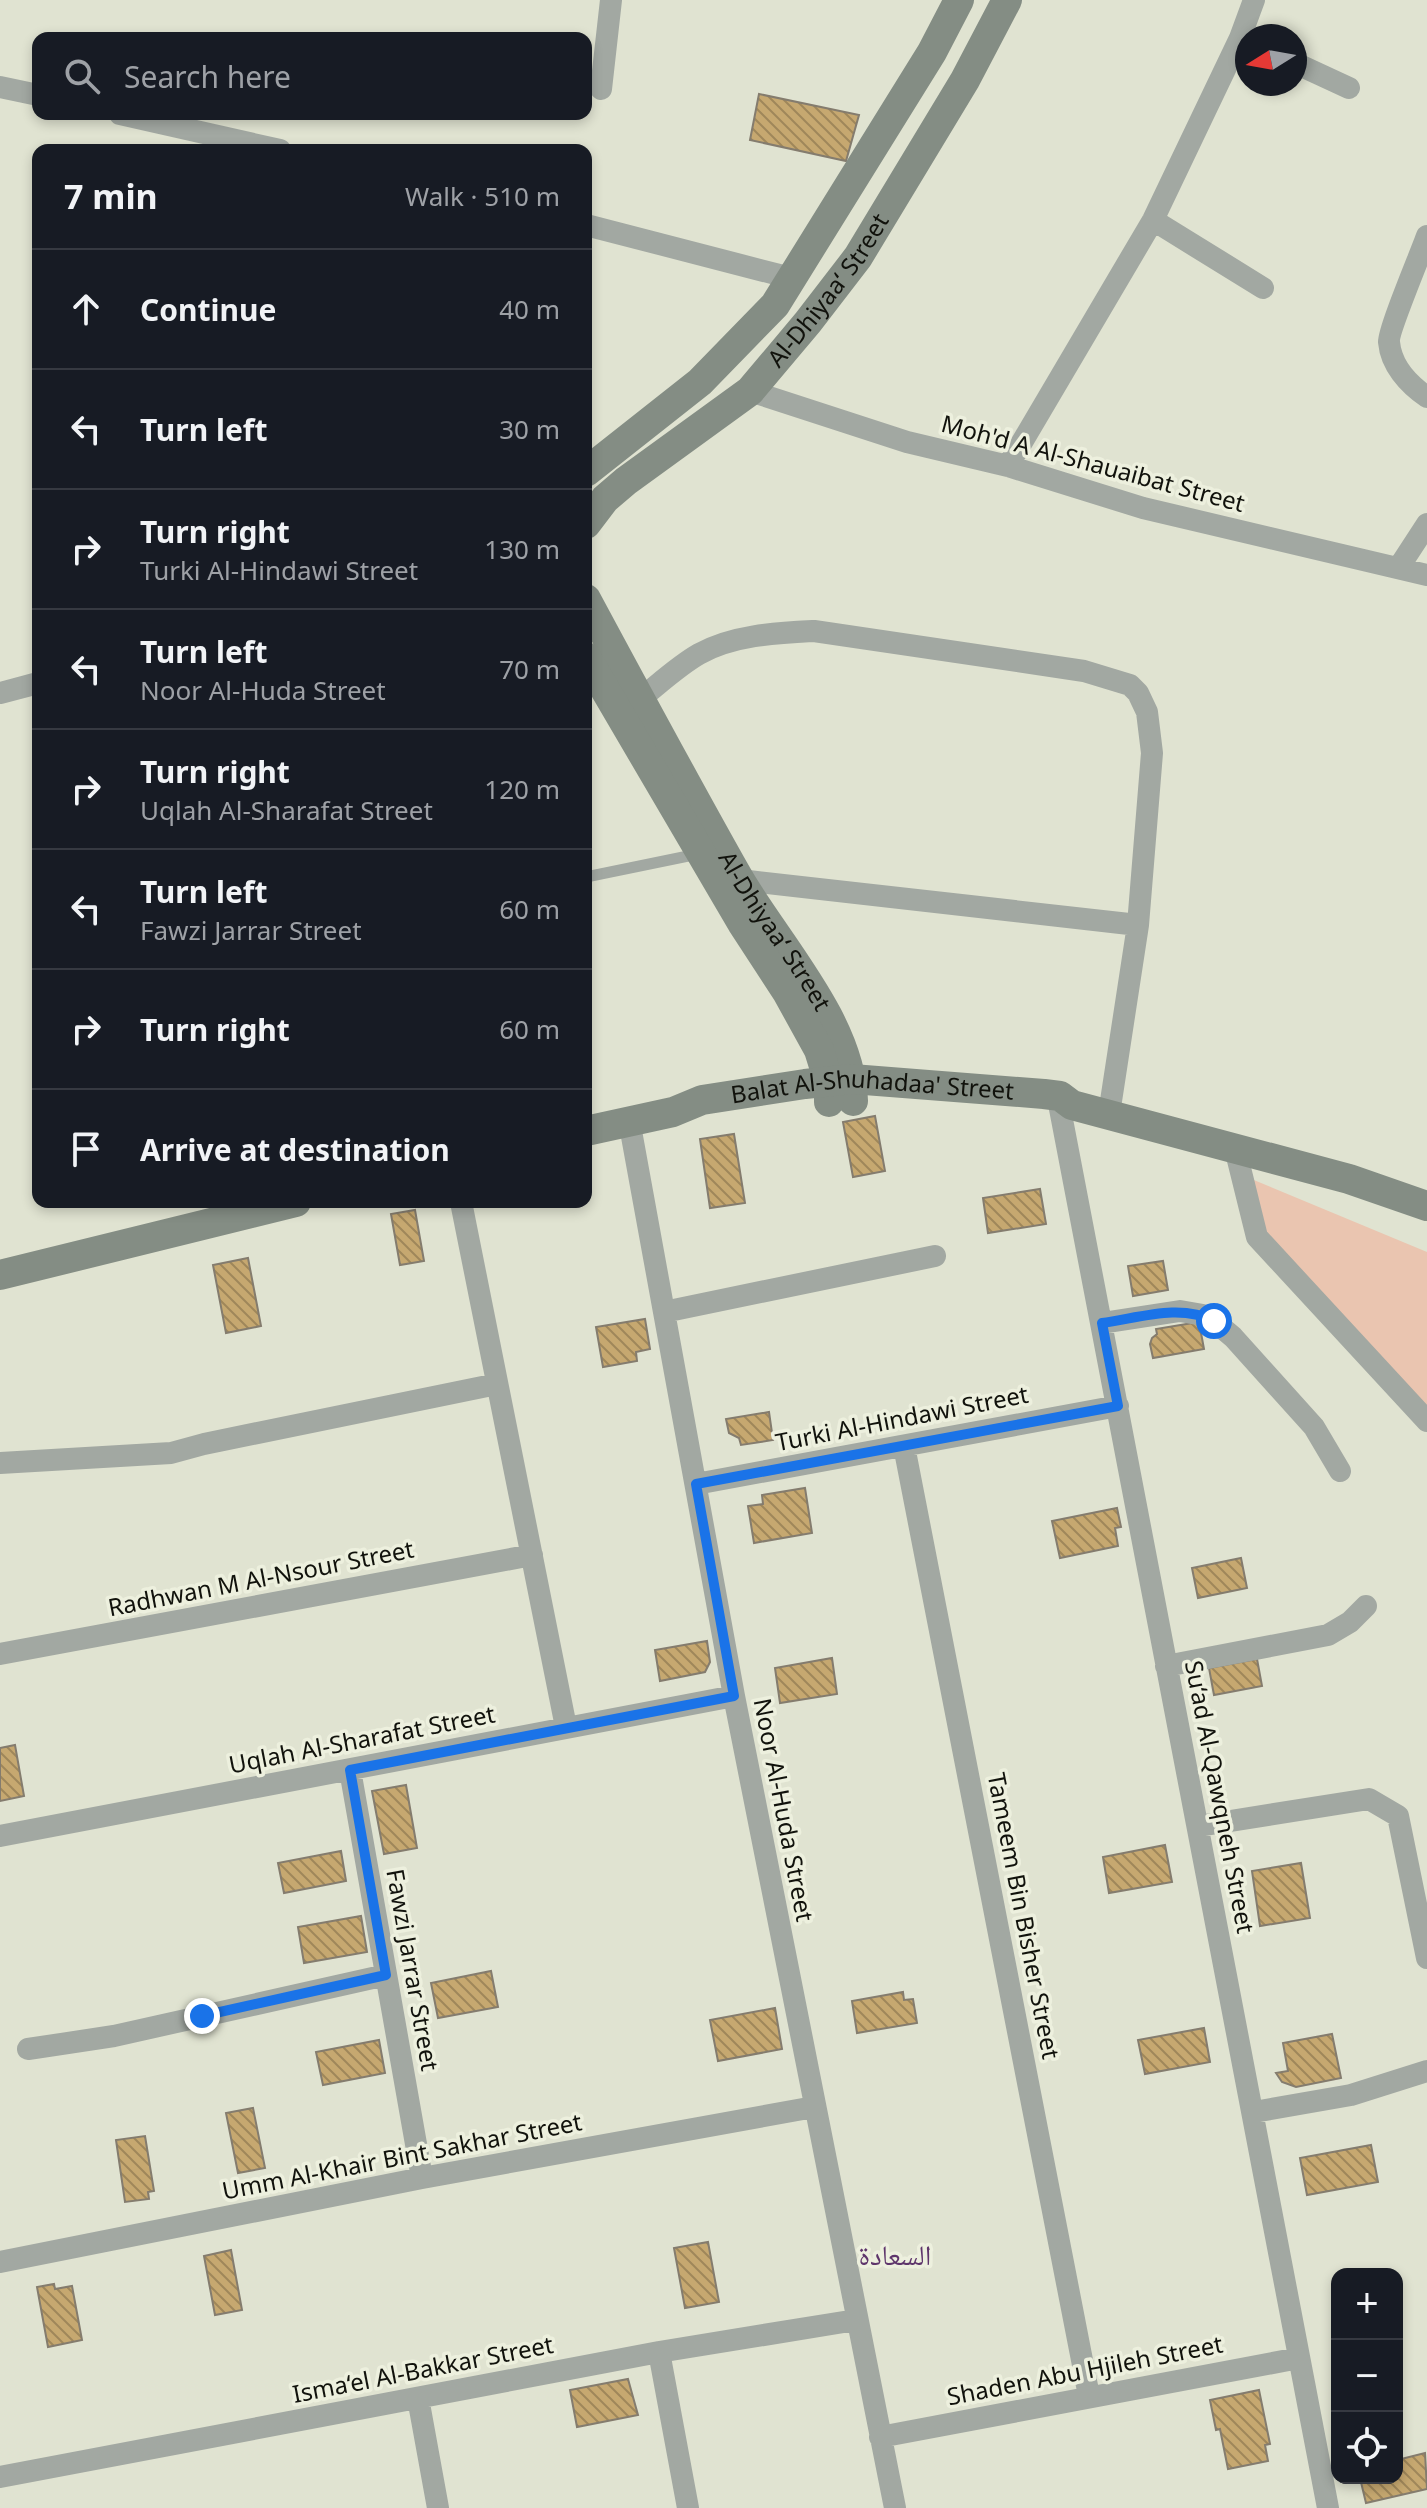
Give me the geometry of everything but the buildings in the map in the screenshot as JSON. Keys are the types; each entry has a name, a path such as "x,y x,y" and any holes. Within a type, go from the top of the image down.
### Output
{"street":[{"path":"601,89 611,0"},
{"name":"Al-Dhiyaa‘ Street","path":"592,467 700,382 775,305 932,52 959,0"},
{"name":"Al-Dhiyaa‘ Street","path":"592,516 605,499 626,481 750,391 808,322 858,257 965,80 1007,0"},
{"path":"1247,24 1254,0"},
{"path":"1008,466 1153,220 1235,56"},
{"path":"1307,69 1349,88"},
{"path":"0,87 32,94"},
{"path":"147,120 253,144"},
{"path":"1153,220 1263,288"},
{"path":"592,227 791,278"},
{"path":"1427,236 1389,338 1393,359 1404,377 1427,397"},
{"name":"Moh'd A Al-Shauaibat Street","path":"750,391 907,442 1008,466 1143,508 1427,575"},
{"path":"1399,567 1427,524"},
{"name":"Al-Dhiyaa‘ Street","path":"592,610 740,880 803,975 844,1052 841,1091"},
{"path":"640,699 700,654 731,642 770,633 814,631 1084,671 1130,685 1138,693 1147,712 1152,753 1138,925 1109,1114"},
{"name":"Al-Dhiyaa‘ Street","path":"592,667 742,923 787,992 841,1091"},
{"path":"0,693 32,685"},
{"path":"740,880 1138,925"},
{"name":"Balat Al-Shuhadaa' Street","path":"592,1129 673,1112 702,1100 841,1091 947,1107 1064,1103 1349,1179 1427,1206"},
{"name":"Su‘ad Al-Qawqneh Street","path":"1064,1103 1166,1666 1328,2508"},
{"name":"Noor Al-Huda Street","path":"629,1120 734,1696 895,2508"},
{"path":"1235,1148 1257,1237 1427,1421"},
{"path":"0,1275 272,1208"},
{"path":"462,1208 566,1727"},
{"path":"664,1312 935,1256"},
{"path":"1102,1323 1180,1311 1203,1315 1214,1321 1233,1337 1314,1427 1340,1471"},
{"path":"0,1463 171,1453 497,1384"},
{"name":"Turki Al-Hindawi Street","path":"696,1484 1118,1406"},
{"name":"Tameem Bin Bisher Street","path":"904,1446 1089,2396"},
{"name":"Radhwan M Al-Nsour Street","path":"0,1654 532,1555"},
{"path":"1166,1666 1328,1635 1350,1622 1366,1606"},
{"name":"Uqlah Al-Sharafat Street","path":"0,1836 734,1696"},
{"name":"Fawzi Jarrar Street","path":"350,1770 422,2178"},
{"path":"1199,1826 1369,1799 1398,1816 1427,1958"},
{"path":"28,2049 114,2036 386,1975"},
{"path":"1254,2112 1351,2095 1427,2071"},
{"name":"Umm Al-Khair Bint Sakhar Street","path":"0,2262 422,2178 814,2107"},
{"name":"Isma‘el Al-Bakkar Street","path":"0,2477 659,2352 856,2320"},
{"path":"659,2352 688,2508"},
{"name":"Shaden Abu Hjileh Street","path":"880,2437 1299,2358"},
{"path":"418,2398 438,2508"}],"lane":[{"path":"592,876 703,854"}],"shaded area":[{"path":"1249,1178 1427,1252 1427,1408 1258,1234"}],"district":[{"name":"السعادة","path":"895,2255"}],"route":[{"path":"202,2016 386,1975 350,1770 734,1696 696,1484 1118,1406 1102,1323 1180,1311 1203,1315 1214,1321"}]}
